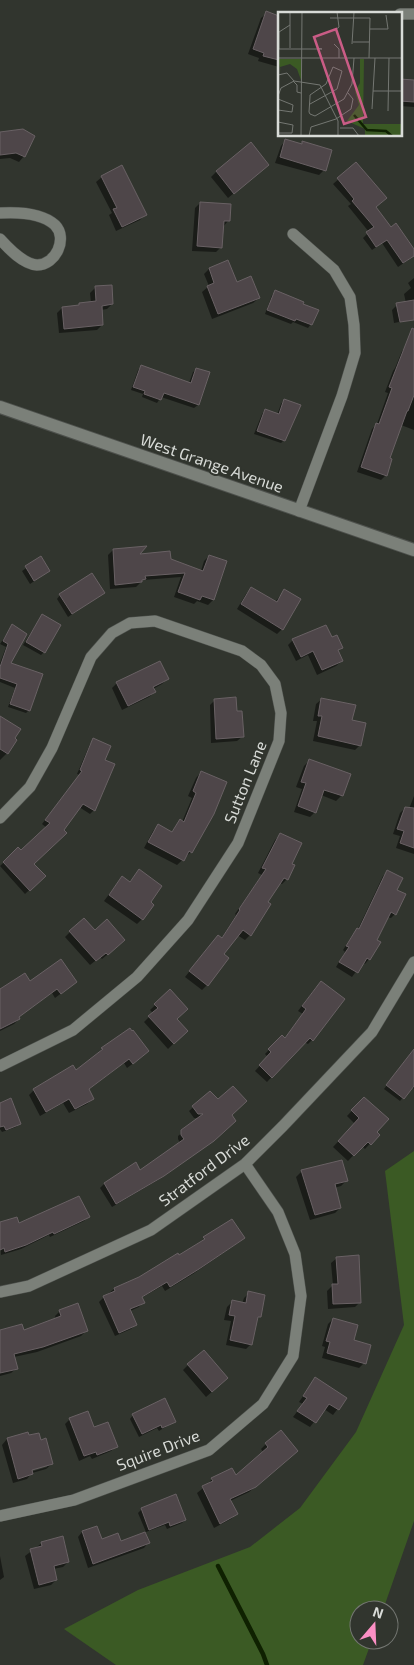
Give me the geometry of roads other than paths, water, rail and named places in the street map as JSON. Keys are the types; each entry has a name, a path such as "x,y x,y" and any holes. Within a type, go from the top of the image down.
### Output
{"street":[{"path":"0,213 24,214 48,220 60,232 62,241 54,256 48,262 38,265 27,262 0,239"},
{"path":"293,234 334,270 350,298 354,325 355,353 342,396 299,510"},
{"name":"West Grange Avenue","path":"0,407 414,550"},
{"name":"Sutton Lane","path":"0,818 30,788 52,748 91,657 112,633 130,623 155,621 242,651 261,666 275,684 281,713 279,741 238,843 188,920 137,977 73,1030 0,1066"},
{"name":"Stratford Drive","path":"0,1292 29,1286 150,1230 245,1164 372,1032 414,962"},
{"name":"Squire Drive","path":"0,1516 74,1500 210,1450 263,1404 293,1356 301,1296 295,1254 278,1212 245,1164"}],"waterway":[{"path":"218,1566 267,1665"}]}
